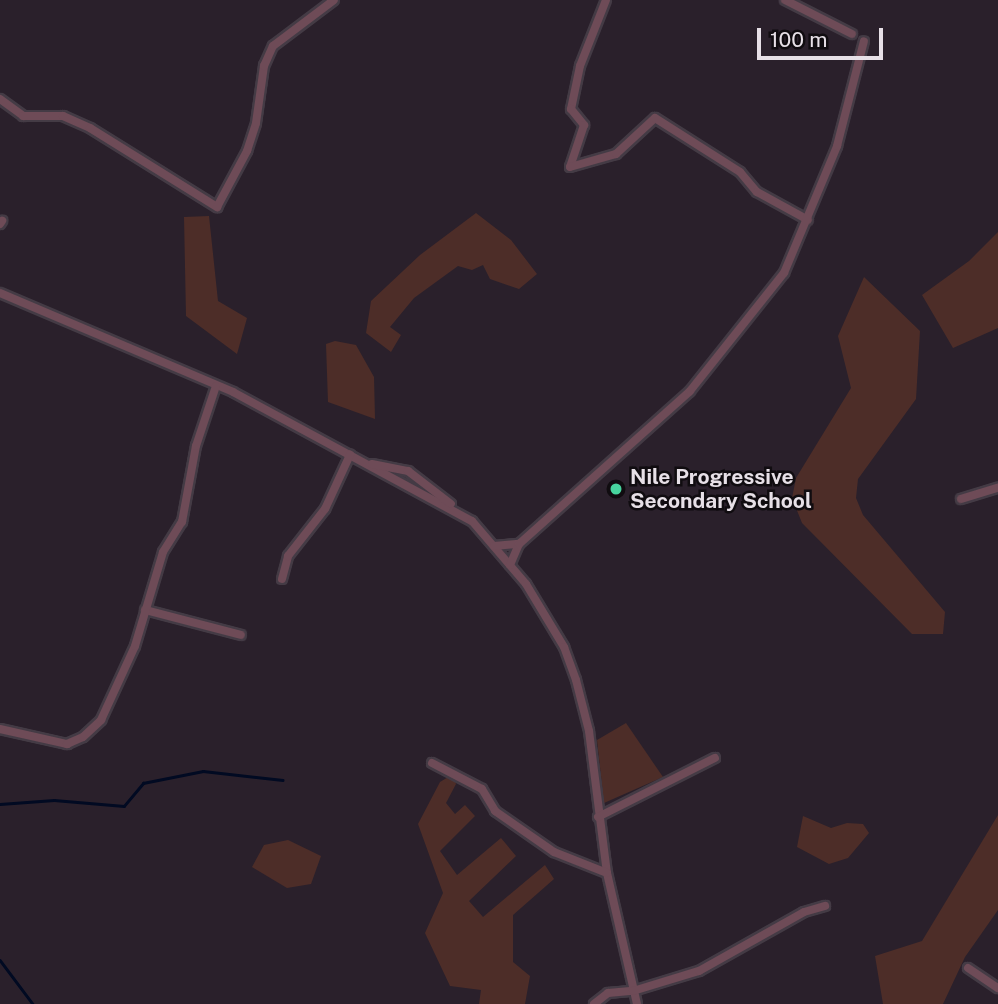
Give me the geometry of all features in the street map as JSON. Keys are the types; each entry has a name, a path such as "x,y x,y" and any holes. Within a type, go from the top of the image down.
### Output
{"street":[{"path":"0,99 31,119 63,116 80,123 217,207 247,152 257,123 264,66 273,47 292,28 334,0"},
{"path":"606,0 580,66 571,109 584,122 570,167 616,154 656,118 740,172 757,192 808,220"},
{"path":"785,0 852,34"},
{"path":"510,565 519,544 690,391 784,273 808,220 836,146 864,41"},
{"path":"0,293 216,386 369,464 397,467 423,479 494,546 555,629 576,680 589,731 607,873 637,1004"},
{"path":"0,729 67,744 83,737 101,720 118,691 163,552 182,522 196,446 216,386"},
{"path":"282,579 288,556 321,514 350,455"},
{"path":"961,499 998,488"},
{"path":"494,546 519,544"},
{"path":"145,610 241,635"},
{"path":"598,817 715,758"},
{"path":"432,763 482,789 495,811 554,852 607,873"},
{"path":"594,1004 608,993 633,991 699,971 804,912 825,906"},
{"path":"968,968 998,988"}],"shaded area":[{"path":"476,213 511,240 537,274 519,289 490,279 483,265 472,270 458,266 414,298 390,327 401,335 391,352 366,333 371,301 420,255"},
{"path":"209,216 218,301 247,318 237,354 186,316 184,217"},
{"path":"998,232 998,328 953,348 922,295 969,261"},
{"path":"864,277 920,331 916,399 858,479 856,498 863,515 945,612 943,634 912,634 802,523 792,498 796,478 851,388 838,336"},
{"path":"335,341 356,345 374,377 375,419 328,402 326,344"},
{"path":"626,723 663,777 604,803 597,740"},
{"path":"453,774 456,784 446,803 455,814 465,805 475,816 440,851 457,875 501,838 516,856 469,901 483,917 545,865 554,879 513,915 513,962 530,976 525,1004 479,1004 481,990 450,986 425,933 443,893 418,824 440,782"},
{"path":"998,815 998,910 965,957 943,1004 883,1004 875,956 922,941"},
{"path":"803,816 831,828 847,823 863,824 869,833 848,858 829,864 797,847"},
{"path":"288,840 321,856 311,884 287,888 252,867 264,845"}],"waterway":[{"path":"0,804 54,800 124,806 143,783 203,771 282,780"},
{"path":"0,960 33,1004"}],"place":[{"name":"Nile Progressive Secondary School","path":"616,489"}]}
